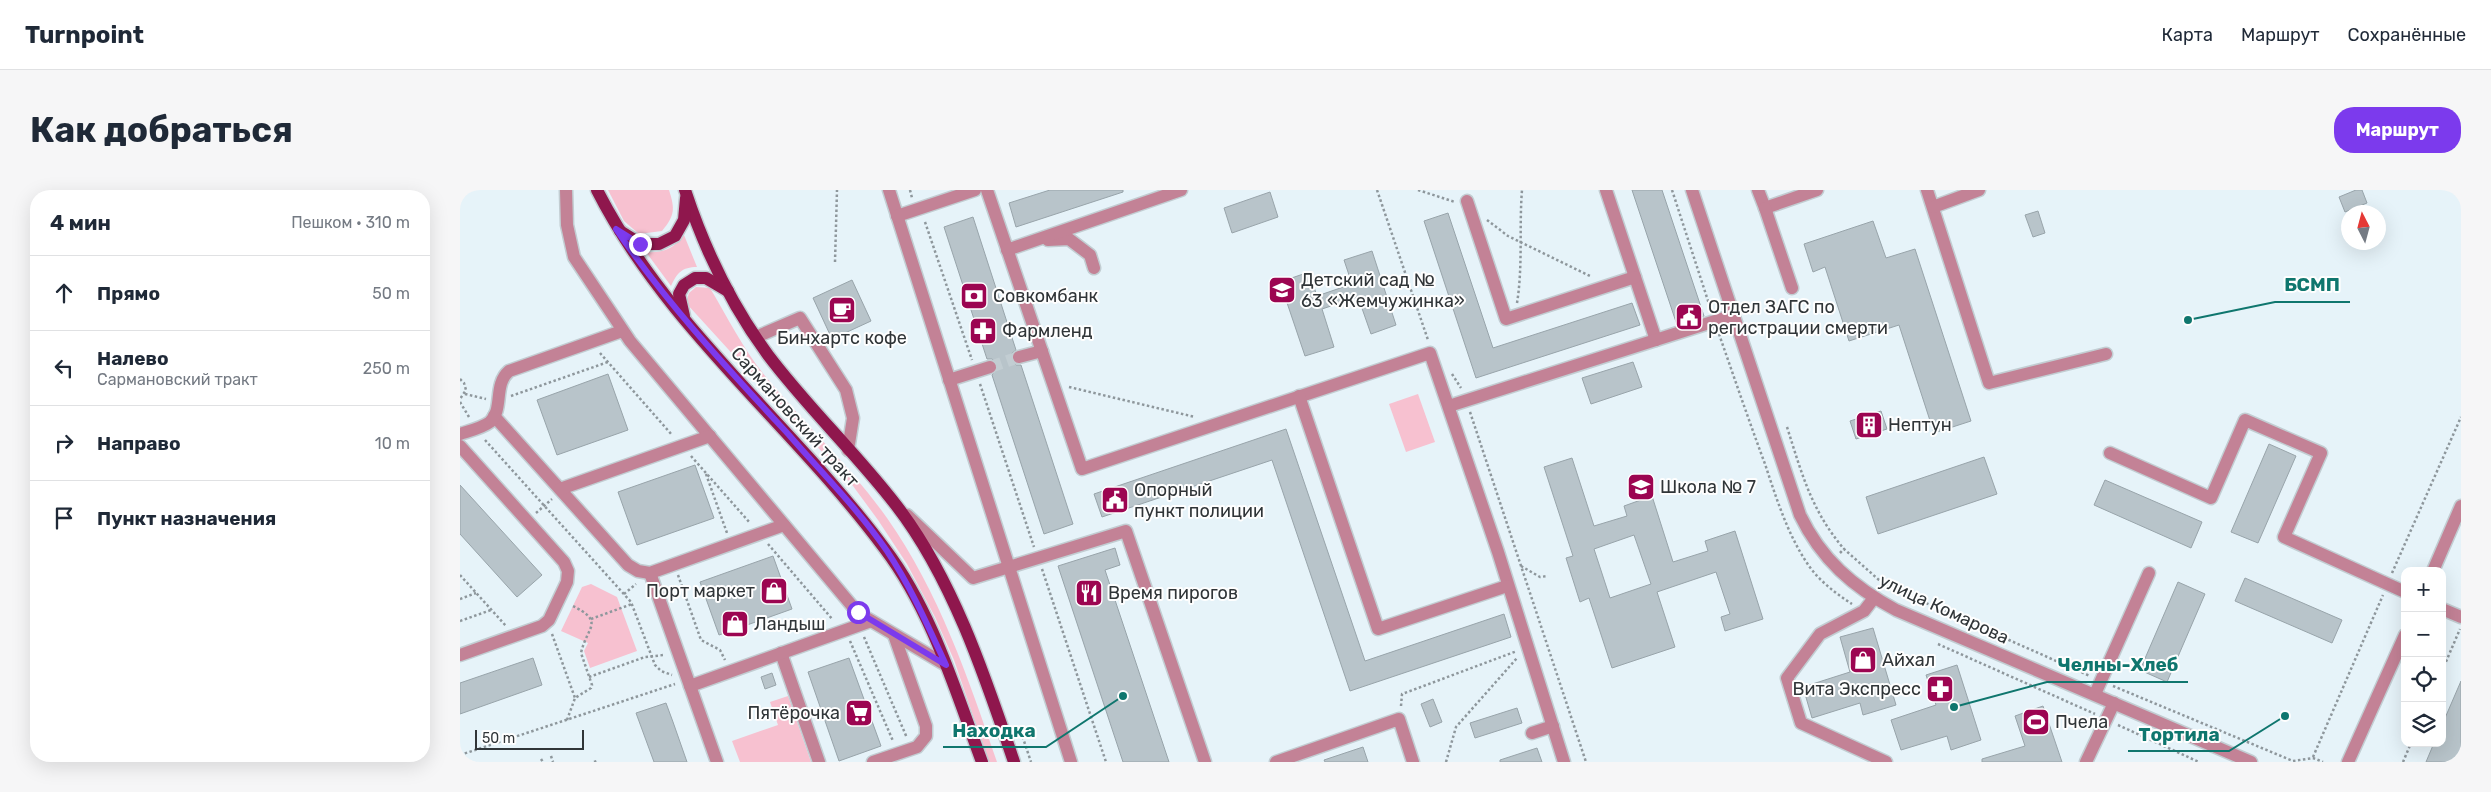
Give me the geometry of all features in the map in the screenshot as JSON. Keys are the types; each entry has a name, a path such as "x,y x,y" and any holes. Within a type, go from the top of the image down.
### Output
{"main road":[{"name":"Сармановский тракт","path":"596,190 616,229 644,271 843,495 886,551 919,604 946,665 982,762"},
{"name":"Сармановский тракт","path":"686,192 705,242 728,291 756,337 786,377 896,505 918,538 946,589 972,646 1014,762"},
{"path":"616,229 640,244 659,244 675,236 684,220 686,192"},
{"path":"684,317 680,294 684,285 695,278 706,278 728,291"}],"street":[{"path":"566,190 567,225 574,257 622,331 855,609 871,621 946,665"},
{"path":"889,190 1007,567 1071,762"},
{"path":"897,216 975,190"},
{"path":"987,190 1082,469 1430,354 1498,552 1507,586 1564,762"},
{"path":"1007,250 1181,190"},
{"path":"1606,190 1656,340"},
{"name":"улица Комарова","path":"1692,190 1800,516 1814,540 1831,562 1853,584 1896,610 2250,762"},
{"path":"1758,190 1792,288"},
{"path":"1765,208 1817,190"},
{"path":"1928,190 1989,383 2106,354"},
{"path":"1933,207 1979,190"},
{"path":"1468,203 1506,319 1635,277"},
{"path":"1036,240 1070,239 1090,255 1094,268"},
{"path":"1449,406 1734,315"},
{"path":"756,337 800,318 846,390 853,418 848,450"},
{"path":"460,434 486,424 494,416 500,383 509,371 622,331"},
{"path":"1018,358 1042,351"},
{"path":"949,380 990,367"},
{"path":"1300,396 1378,629 1507,586"},
{"path":"494,416 628,565 638,571 650,573 784,525"},
{"path":"2110,454 2210,498 2245,420 2321,454 2284,537 2401,590"},
{"path":"561,490 710,436"},
{"path":"460,446 566,567 567,582 548,621 542,626 460,656"},
{"path":"896,505 973,578 1126,531 1205,762"},
{"path":"2435,567 2461,506"},
{"path":"650,573 718,762"},
{"path":"2095,694 2149,573"},
{"path":"1874,598 1864,611 1820,634 1787,678 1801,723 1886,762"},
{"path":"2446,611 2461,617"},
{"path":"689,683 729,672 871,621"},
{"path":"873,762 921,744 927,731 894,635"},
{"path":"2348,762 2401,644"},
{"path":"780,653 820,762"},
{"path":"2086,762 2114,703"},
{"path":"1276,762 1399,719 1413,762"},
{"path":"1532,733 1553,726"}],"path":[{"path":"835,262 837,190"},
{"path":"910,190 919,218 927,223 970,354"},
{"path":"1377,190 1431,348 1430,354"},
{"path":"1418,190 1468,203 1508,236 1610,285"},
{"path":"1515,316 1521,280 1519,241 1522,190"},
{"path":"1672,190 1714,321 1779,505 1807,563 1833,591 1864,611"},
{"path":"466,394 497,399 608,362"},
{"path":"1448,369 1459,383 1466,401 1586,762"},
{"path":"460,379 466,386 466,394 460,400 476,428 633,604 651,656 658,670 689,683"},
{"path":"1053,384 1221,423"},
{"path":"982,388 1106,762"},
{"path":"1786,426 1812,501 1826,529 1844,549 1879,580 2101,681 2293,761 2313,758 2323,762"},
{"path":"706,473 731,544"},
{"path":"527,521 561,490"},
{"path":"1831,562 1844,549"},
{"path":"1498,552 1540,577 1548,576"},
{"path":"674,564 701,640 720,650 729,672"},
{"path":"460,575 515,636"},
{"path":"460,599 476,593"},
{"path":"558,599 588,613 592,628 581,652 590,677 591,688 575,698 567,720"},
{"path":"591,619 633,604"},
{"path":"460,621 491,610"},
{"path":"548,621 575,698"},
{"path":"2446,662 2461,628"},
{"path":"850,639 898,753"},
{"path":"1936,643 2199,762"},
{"path":"1399,719 1402,694 1527,647"},
{"path":"1446,762 1456,727 1527,647"},
{"path":"590,677 651,656 680,656"},
{"path":"460,755 689,683"},
{"path":"1021,732 1031,762"},
{"path":"2403,762 2409,747"},
{"path":"550,756 553,762"}],"shaded area":[{"path":"608,190 669,190 673,207 672,216 662,231 639,234 624,221"},
{"path":"684,235 697,267 687,268 681,272 671,286 646,252 658,252 668,249 676,244"},
{"path":"696,287 710,288 758,367 873,499 905,546 922,575 951,636 997,762 989,762 954,660 935,617 907,564 853,486 686,303 689,293"},
{"path":"1418,394 1435,442 1406,452 1389,404"},
{"path":"591,584 617,597 637,651 590,668 584,651 588,643 561,631 582,587"},
{"path":"788,696 811,762 740,762 732,741 778,725 770,702"}],"building":[{"path":"1050,190 1123,190 1123,192 1016,227 1009,203"},
{"path":"1632,190 1662,190 1704,316 1677,325"},
{"path":"2356,190 2362,190 2367,203 2362,205 2342,205 2339,197"},
{"path":"1270,192 1278,217 1232,233 1224,208"},
{"path":"2038,211 2045,233 2033,237 2025,215"},
{"path":"1448,213 1493,348 1632,303 1640,325 1476,378 1424,221"},
{"path":"973,217 1016,350 1011,354 1011,360 1016,365 1021,365 1073,524 1044,534 992,375 998,369 998,364 992,359 987,359 944,227"},
{"path":"1873,221 1886,258 1915,249 1971,421 1934,433 1899,325 1849,341 1825,267 1813,272 1804,244"},
{"path":"1372,251 1396,325 1371,334 1358,297 1322,309 1334,347 1305,356 1280,282 1309,272 1317,296 1352,284 1344,260"},
{"name":"Бинхартс кофе","path":"852,280 871,321 832,339 813,298"},
{"path":"1633,362 1642,387 1591,404 1582,378"},
{"path":"608,374 628,430 557,455 537,400"},
{"name":"Нептун","path":"1881,411 1887,429 1856,439 1850,421"},
{"path":"1286,429 1365,661 1504,614 1511,637 1350,691 1272,460 1102,517 1094,494"},
{"path":"2269,444 2296,456 2258,543 2231,532"},
{"path":"1984,457 1997,494 1878,534 1866,497"},
{"path":"1572,458 1594,526 1627,516 1624,506 1652,496 1673,562 1708,551 1705,541 1735,531 1763,619 1725,631 1721,617 1730,614 1716,572 1657,592 1675,647 1612,668 1589,598 1580,602 1566,558 1573,556 1544,467","holes":["1634,535 1651,584 1610,598 1594,549"]},
{"path":"695,465 714,518 637,545 618,492"},
{"path":"2105,480 2202,522 2191,548 2094,505"},
{"path":"460,485 542,575 517,597 460,534"},
{"path":"1115,548 1120,565 1105,570 1169,762 1123,762 1058,566"},
{"path":"773,556 792,609 719,635 700,582"},
{"path":"2245,578 2342,620 2332,643 2235,601"},
{"path":"2178,582 2205,594 2167,682 2140,670"},
{"path":"1873,628 1896,705 1863,715 1860,703 1812,718 1803,687 1850,672 1840,637"},
{"path":"533,658 542,685 460,714 460,683"},
{"path":"849,658 881,746 839,761 808,672"},
{"path":"1957,665 1981,740 1951,750 1947,736 1901,750 1891,720 1936,705 1926,675"},
{"path":"772,673 776,685 765,689 761,677"},
{"path":"2461,681 2461,762 2426,762 2432,747 2446,747 2446,716"},
{"path":"1433,699 1442,722 1430,727 1421,704"},
{"path":"666,703 687,762 654,762 636,713"},
{"path":"2043,706 2062,762 1982,762 1982,759 2025,746 2015,716"},
{"path":"1517,708 1522,723 1475,738 1470,723"},
{"path":"1363,747 1368,762 1325,762 1324,760"},
{"path":"1537,748 1542,762 1500,762 1500,760"}],"tunnel":[{"path":"990,367 1019,357"}],"place":[{"name":"Детский сад № 63 «Жемчужинка»","path":"1282,290"},
{"name":"Совкомбанк","path":"974,296"},
{"name":"Бинхартс кофе","path":"842,310"},
{"name":"Отдел ЗАГС по регистрации смерти","path":"1689,317"},
{"name":"БСМП","path":"2188,320"},
{"name":"Фармленд","path":"983,331"},
{"name":"Нептун","path":"1869,425"},
{"name":"Школа № 7","path":"1641,487"},
{"name":"Опорный пункт полиции","path":"1115,500"},
{"name":"Порт маркет","path":"774,591"},
{"name":"Время пирогов","path":"1089,593"},
{"name":"Ландыш","path":"735,624"},
{"name":"Айхал","path":"1863,660"},
{"name":"Вита Экспресс","path":"1940,689"},
{"name":"Находка","path":"1123,696"},
{"name":"Челны-Хлеб","path":"1954,707"},
{"name":"Пятёрочка","path":"859,713"},
{"name":"Тортила","path":"2285,716"},
{"name":"Пчела","path":"2036,722"}],"route":[{"path":"640,244 616,229 644,271 733,374 843,495 886,551 919,604 946,665 866,619 858,612"}]}
